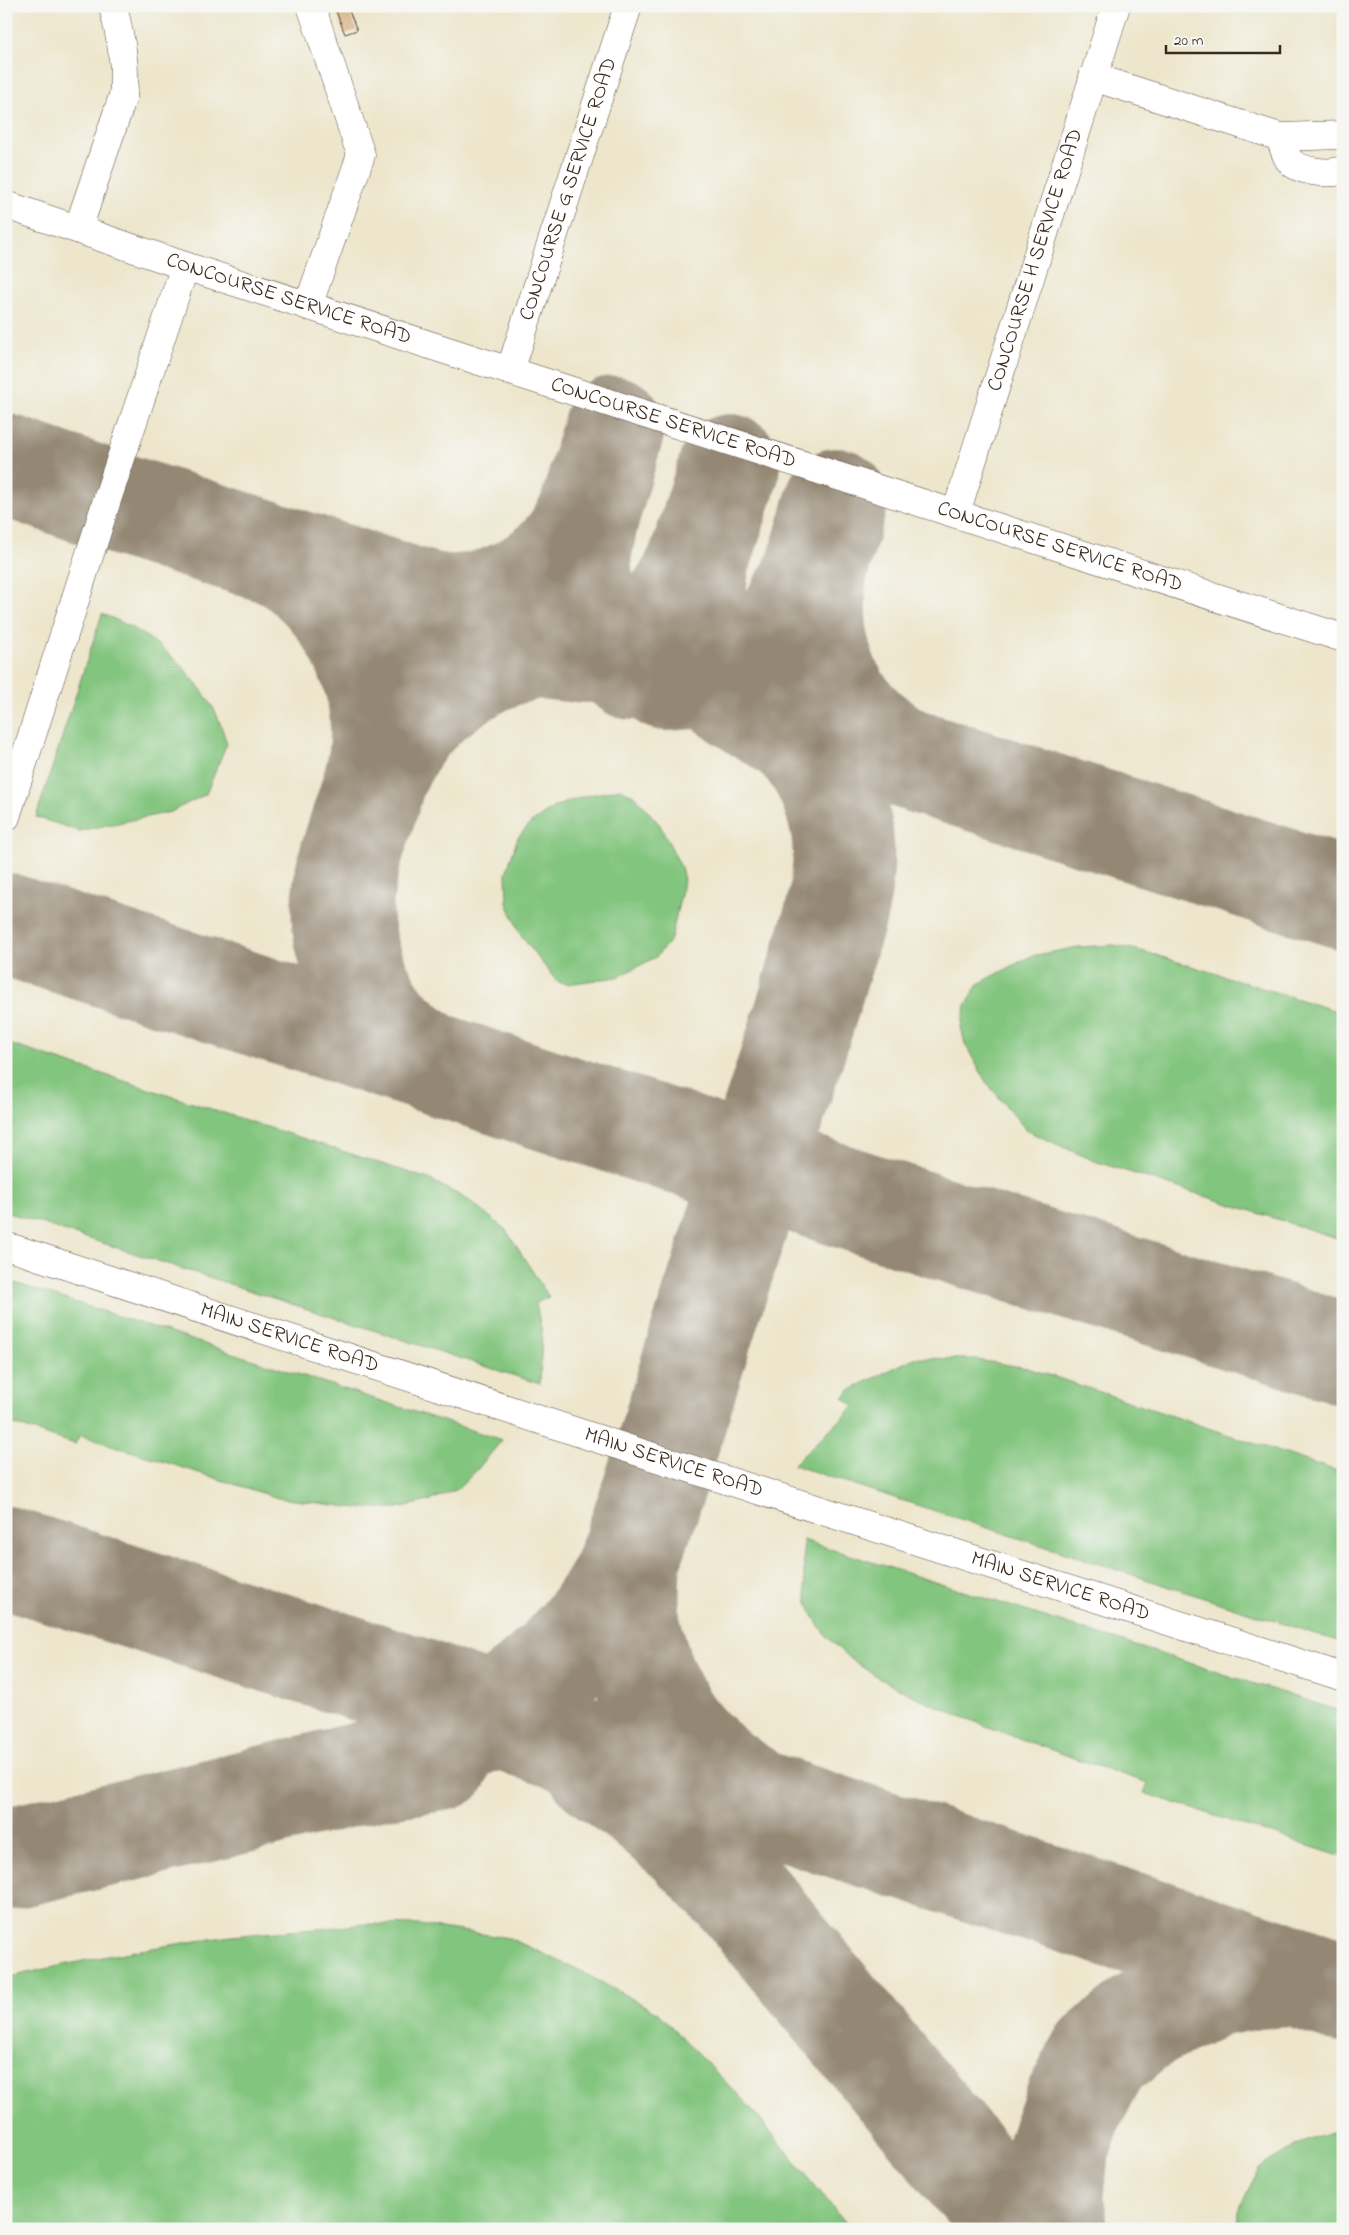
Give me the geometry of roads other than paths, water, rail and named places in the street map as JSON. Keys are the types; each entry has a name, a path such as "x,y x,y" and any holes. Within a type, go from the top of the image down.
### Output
{"lane":[{"path":"78,230 123,96 126,77 114,6"},
{"path":"308,306 361,154 312,6"},
{"name":"CONCOURSE G SERVICE ROAD","path":"510,371 628,6"},
{"name":"CONCOURSE H SERVICE ROAD","path":"956,514 1116,6"},
{"path":"1093,77 1280,137 1343,135"},
{"path":"1280,137 1289,160 1308,171 1334,173 1343,170"},
{"name":"CONCOURSE SERVICE ROAD","path":"6,204 78,230 308,306 1343,638"},
{"path":"6,817 107,500 185,266"},
{"name":"MAIN SERVICE ROAD","path":"6,1246 663,1460 1343,1677"}]}
